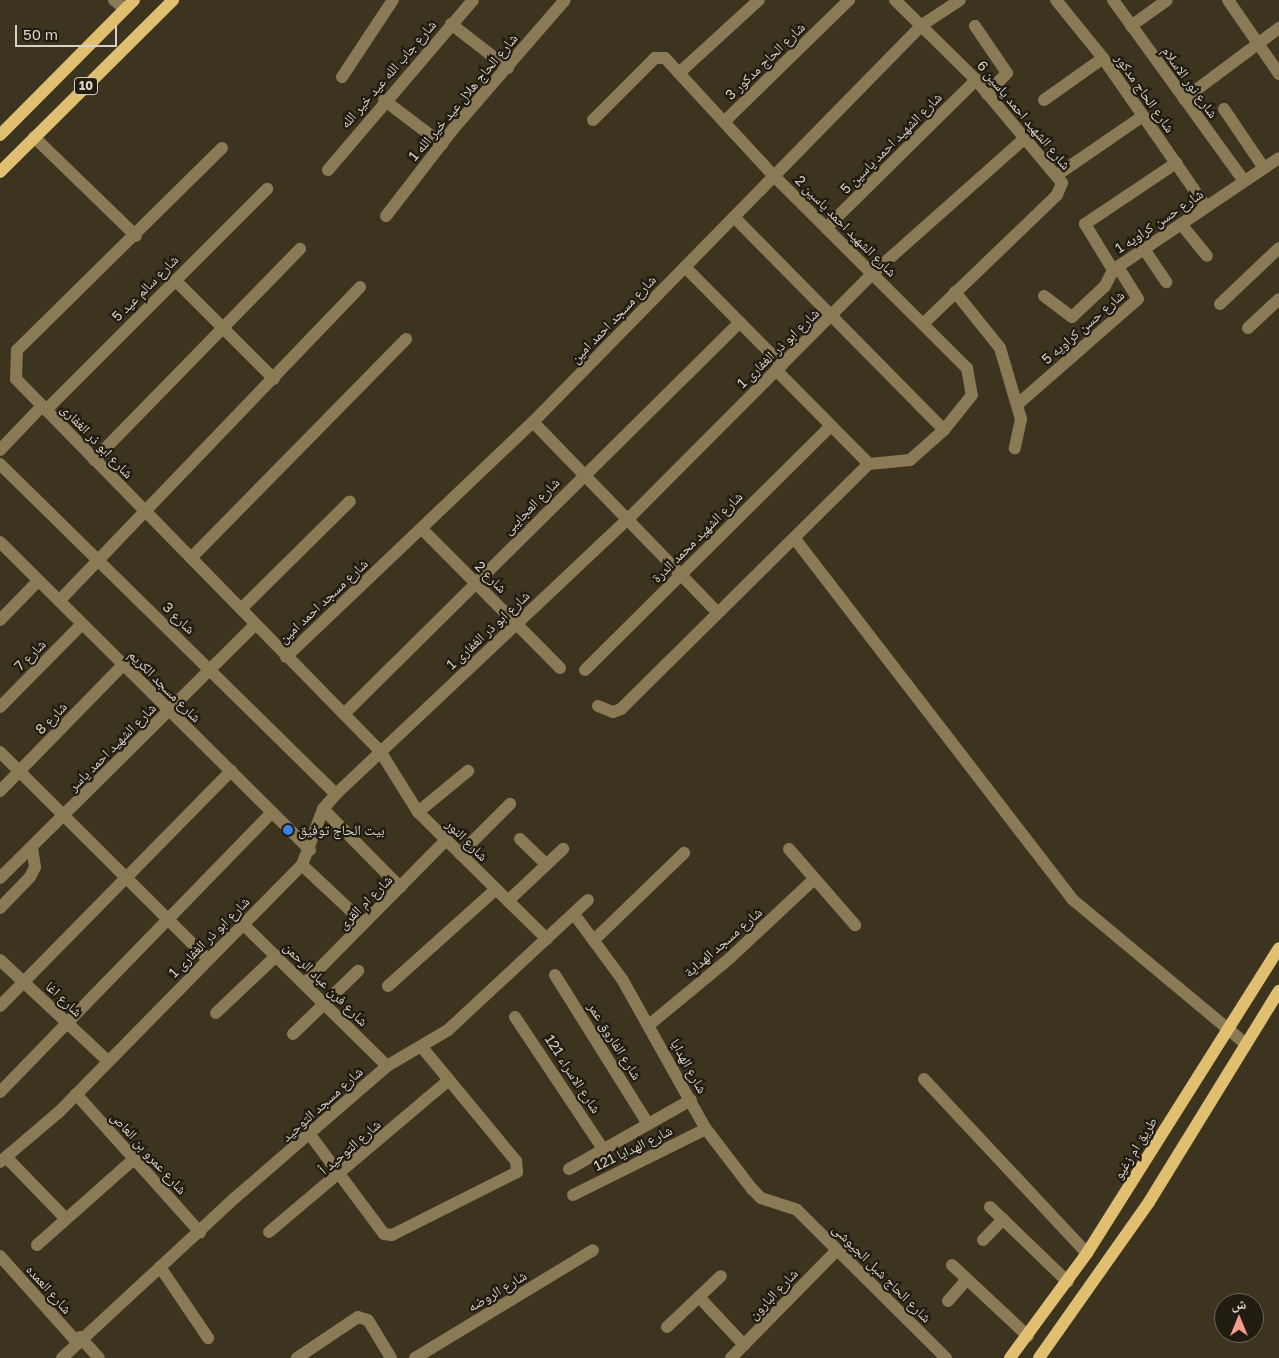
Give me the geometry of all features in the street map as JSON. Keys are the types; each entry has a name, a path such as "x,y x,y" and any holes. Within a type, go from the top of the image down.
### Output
{"main road":[{"name":"10","path":"2,166 173,0"},
{"name":"10","path":"0,135 129,5"},
{"name":"طريق ام زغيو","path":"1010,1358 1068,1282 1279,948"},
{"path":"1038,1358 1149,1202 1245,1043 1279,991"}],"street":[{"path":"114,0 129,5"},
{"path":"342,77 393,0"},
{"name":"شارع جاب الله عيد خير الله","path":"328,170 384,100 473,0"},
{"name":"شارع الحاج هلال عيد خير الله 1","path":"386,216 442,144 565,0"},
{"path":"679,73 759,0"},
{"name":"شارع الحاج مدكور 3","path":"724,122 849,0"},
{"name":"شارع الشهيد احمد ياسين 6","path":"895,0 976,80 1024,139 1057,174 1062,183 1057,195 923,324"},
{"name":"شارع مسجد احمد امين","path":"286,657 533,422 922,25 960,0"},
{"name":"شارع الحاج مدكور","path":"1056,0 1103,58 1206,207"},
{"name":"شارع نور الاسلام","path":"1113,0 1244,181"},
{"path":"1131,26 1167,0"},
{"path":"1228,0 1278,70"},
{"path":"451,24 508,68"},
{"path":"975,26 1007,73 987,94"},
{"path":"1184,99 1259,45 1279,28"},
{"name":"شارع الشهيد احمد ياسين 2","path":"592,120 658,56 665,58 774,176 967,368 973,382 972,395 944,430 910,460 868,464"},
{"path":"1044,100 1103,58"},
{"name":"شارع الشهيد احمد ياسين 5","path":"826,228 976,80"},
{"path":"384,100 442,144"},
{"path":"1224,109 1264,168"},
{"path":"1057,174 1143,116"},
{"path":"34,137 136,236"},
{"name":"شارع ابو ذر الغفارى 1","path":"3,1160 76,1094 107,1060 302,865 310,850 323,809 336,794 627,520 873,273 1024,139"},
{"name":"شارع ابو ذر الغفارى","path":"222,148 136,236 17,350 16,379 380,751"},
{"name":"شارع حسن كراويه 1","path":"1044,296 1072,317 1105,286 1115,269 1279,158"},
{"path":"1115,269 1085,224 1176,163"},
{"name":"شارع سالم عيد 5","path":"0,450 267,189"},
{"path":"734,217 944,430"},
{"path":"1181,224 1207,256"},
{"path":"1220,304 1279,248"},
{"path":"94,460 300,249"},
{"path":"1144,249 1166,282"},
{"path":"598,706 613,712 621,709 717,612 795,539 868,464 831,426 740,322 685,267"},
{"name":"شارع حسن كراويه 5","path":"1018,404 1138,299 1115,269"},
{"path":"174,280 274,379"},
{"path":"59,601 274,379 360,287"},
{"path":"955,292 1000,348 1018,404 1022,432 1015,448"},
{"path":"1248,328 1279,299"},
{"name":"شارع العجايبى","path":"344,714 740,322"},
{"path":"191,558 406,339"},
{"path":"533,422 717,612"},
{"name":"شارع الشهيد محمد الدرة","path":"585,670 831,426"},
{"name":"شارع 3","path":"0,464 336,794"},
{"path":"241,609 350,501"},
{"name":"شارع 2","path":"422,529 560,668"},
{"path":"795,539 1072,900 1245,1043"},
{"name":"شارع مسجد الكريم","path":"0,542 310,850"},
{"path":"0,620 38,581"},
{"name":"شارع 7","path":"0,707 82,624"},
{"name":"شارع الشهيد احمد ياسر","path":"0,878 255,625"},
{"name":"شارع 8","path":"0,792 123,665"},
{"name":"شارع النور","path":"380,751 418,812 547,939"},
{"path":"0,752 66,814 208,959"},
{"path":"0,1006 231,771"},
{"path":"418,812 468,771"},
{"path":"460,854 510,804"},
{"path":"323,809 400,887"},
{"path":"0,1092 272,812"},
{"path":"520,839 546,864"},
{"name":"شارع ام القرى","path":"304,984 446,840"},
{"path":"0,908 30,877 35,867 32,847"},
{"path":"508,901 562,849"},
{"path":"788,849 855,925"},
{"path":"595,939 684,853"},
{"path":"302,865 364,923"},
{"name":"شارع مسجد الهداية","path":"649,1025 730,958 814,879"},
{"path":"388,986 496,890"},
{"name":"شارع مسجد التوحيد","path":"62,1358 78,1339 311,1136 387,1066 448,1030 588,900"},
{"name":"شارع الهدايا","path":"574,914 595,939 649,1025 706,1129 761,1198 797,1210"},
{"name":"شارع فرن عباد الرحمن","path":"243,924 387,1066"},
{"path":"216,1013 276,956"},
{"name":"شارع اغا","path":"0,960 107,1060"},
{"path":"293,1034 358,971"},
{"name":"شارع الفاروق عمر","path":"555,975 648,1124"},
{"name":"شارع الاسراء 121","path":"516,1017 604,1149"},
{"path":"311,1136 378,1229 384,1234 400,1231 517,1172 516,1161 420,1046"},
{"path":"924,1080 1087,1253"},
{"name":"شارع التوحيد أ","path":"269,1232 339,1176 448,1081"},
{"name":"شارع عمرو بن العاص","path":"76,1094 200,1232"},
{"path":"569,1169 691,1100"},
{"name":"شارع الهدايا 121","path":"574,1194 706,1129"},
{"path":"37,1245 134,1159"},
{"path":"3,1160 66,1219"},
{"path":"990,1207 1068,1282"},
{"name":"شارع الحاج شبل الجيوشى","path":"797,1210 946,1358"},
{"path":"983,1240 1003,1219"},
{"name":"شارع الروضه","path":"416,1358 594,1250"},
{"name":"شارع البارون","path":"731,1358 837,1250"},
{"name":"شارع العمده","path":"0,1256 78,1339 99,1358"},
{"path":"952,1265 1028,1336"},
{"path":"160,1266 208,1338"},
{"path":"667,1327 721,1276"},
{"path":"948,1301 967,1280"},
{"path":"699,1297 744,1345"},
{"path":"297,1358 358,1317 368,1320 391,1358"}],"place":[{"name":"بيت الحاج توفيق","path":"288,830"}]}
